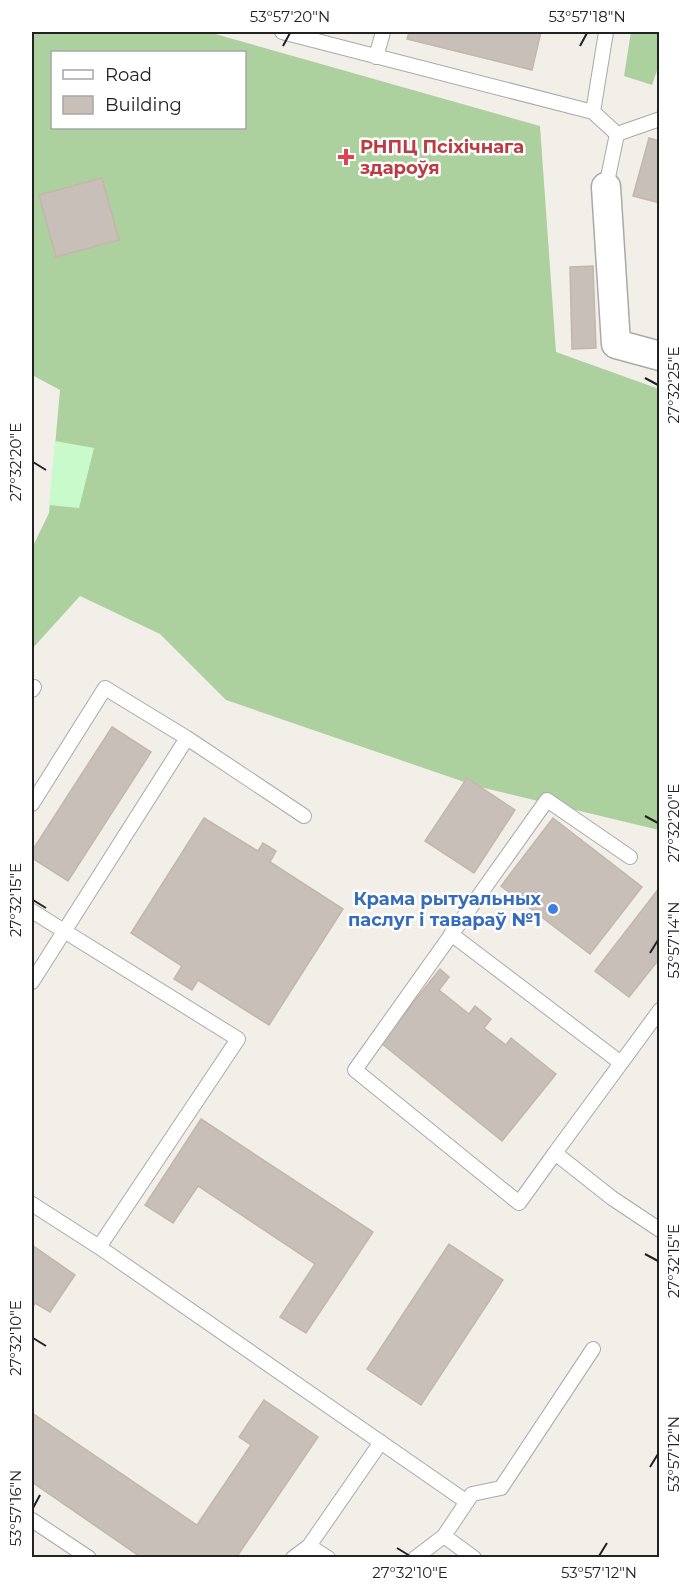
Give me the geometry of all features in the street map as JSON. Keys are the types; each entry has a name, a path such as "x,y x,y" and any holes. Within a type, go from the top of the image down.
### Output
{"street":[{"path":"606,188 616,344 660,356"}],"lane":[{"path":"282,32 593,112 617,134"},
{"path":"376,57 383,32"},
{"path":"593,112 606,32"},
{"path":"617,134 660,119"},
{"path":"606,188 617,134"},
{"path":"32,804 105,688 187,738 304,816"},
{"path":"32,982 187,738"},
{"path":"630,857 547,800 355,1070 519,1203 660,1010"},
{"path":"32,911 238,1039 99,1247"},
{"path":"451,934 621,1063"},
{"path":"555,1153 612,1198 660,1230"},
{"path":"32,1204 99,1247 467,1502"},
{"path":"415,1557 444,1536 472,1494 501,1488 593,1349"},
{"path":"293,1557 309,1546 381,1442"},
{"path":"32,1520 89,1557"},
{"path":"444,1536 474,1557"},
{"path":"309,1546 328,1557"}],"green space":[{"path":"32,32 208,32 540,126 556,352 659,389 659,830 476,786 226,700 160,634 80,596 32,649 32,548 49,513 60,390 32,375"},
{"path":"631,32 659,32 659,65 652,85 624,76"},
{"path":"55,441 94,448 79,508 49,505"}],"building":[{"path":"409,32 541,32 532,70 407,39"},
{"path":"649,138 660,141 660,203 633,196"},
{"path":"102,178 119,240 56,257 39,195"},
{"path":"593,266 596,348 572,349 570,267"},
{"path":"112,727 151,752 68,881 32,858 32,851"},
{"path":"467,778 515,810 474,873 425,841"},
{"path":"204,818 258,851 263,843 276,851 270,862 343,909 269,1025 198,980 192,990 174,979 182,966 131,933"},
{"path":"553,818 642,887 590,954 501,886"},
{"path":"660,887 660,958 629,997 595,971"},
{"path":"440,969 449,977 439,990 469,1014 475,1006 491,1019 484,1028 506,1045 511,1038 556,1074 502,1141 381,1043"},
{"path":"201,1119 373,1232 306,1333 280,1317 315,1264 198,1186 173,1223 145,1205"},
{"path":"449,1244 503,1280 421,1405 367,1369"},
{"path":"32,1245 75,1275 50,1312 35,1303 32,1309"},
{"path":"264,1400 318,1437 236,1558 142,1558 32,1482 32,1413 197,1525 251,1445 239,1437"}],"place":[{"name":"РНПЦ Псіхічнага здароўя","path":"346,157"},
{"name":"Крама рытуальных паслуг і тавараў №1","path":"553,909"}]}
